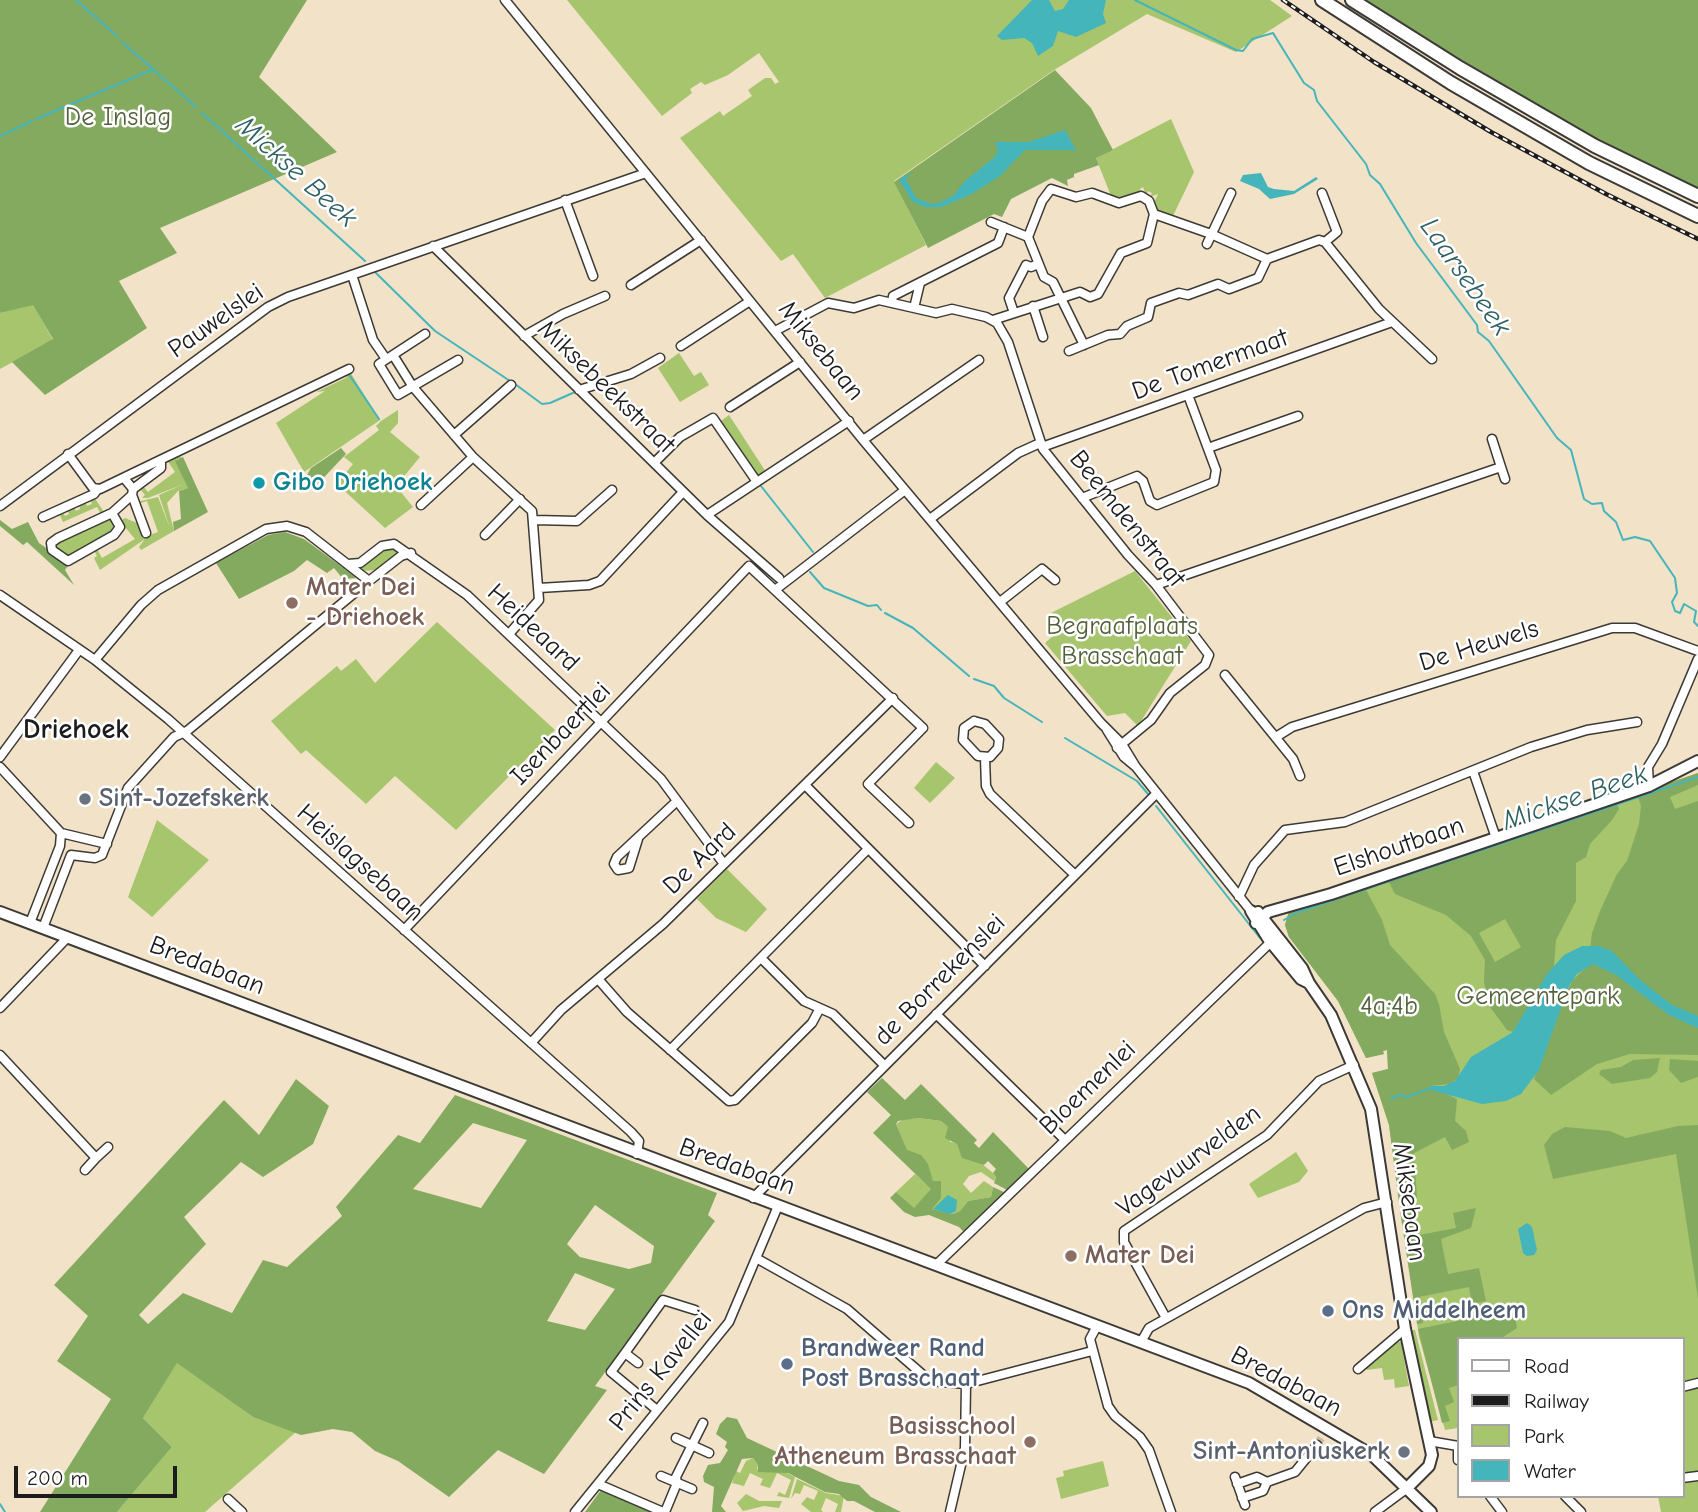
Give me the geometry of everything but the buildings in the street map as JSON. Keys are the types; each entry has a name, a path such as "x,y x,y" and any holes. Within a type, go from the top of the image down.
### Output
{"highway":[{"path":"1322,0 1451,83 1589,163 1698,215"},
{"path":"1352,0 1460,68 1595,146 1698,196"}],"main road":[{"name":"Elshoutbaan","path":"1649,786 1698,761"},
{"name":"Elshoutbaan","path":"1261,922 1281,911 1649,786 1698,766"},
{"name":"Miksebaan","path":"1251,911 1331,1015 1354,1065 1374,1119 1405,1329 1429,1441"},
{"name":"Bredabaan","path":"0,912 1249,1383 1322,1436 1371,1455 1431,1512"},
{"path":"1406,1489 1429,1466 1432,1455 1429,1441"}],"street":[{"name":"Miksebaan","path":"505,0 863,440 1120,746 1251,911"},
{"name":"Pauwelslei","path":"0,506 268,307 433,246 646,173"},
{"path":"775,331 828,303 854,308 879,300 893,300 936,313 952,309 993,320 1033,306 1061,297 1080,292 1090,297 1098,294 1121,253 1147,243 1154,214 1149,201 1140,196 1119,204 1092,193 1076,197 1051,189 1042,201 1028,237 1044,278 1053,282 1061,297 1084,345"},
{"path":"1207,244 1230,192"},
{"path":"1322,193 1336,232 1325,242"},
{"path":"565,201 593,276"},
{"path":"1154,214 1212,234 1267,259 1319,240 1325,242 1392,322 1432,359"},
{"path":"991,222 1028,237"},
{"path":"893,300 998,243 1004,227"},
{"path":"631,285 701,240"},
{"name":"Miksebeekstraat","path":"433,246 683,492 750,556 760,560 779,578"},
{"path":"1069,351 1108,335 1120,334 1127,326 1148,317 1151,303 1180,293 1188,295 1218,284 1229,289 1258,278 1267,259"},
{"path":"1014,313 1009,298 1025,267 1038,264"},
{"path":"352,275 373,340 473,457 532,511 535,520 539,600 533,610 509,634"},
{"path":"914,308 920,283"},
{"path":"524,336 563,314 605,296"},
{"path":"681,346 750,300"},
{"path":"1033,306 1043,337"},
{"path":"993,320 1007,342 1041,445"},
{"name":"De Tomermaat","path":"1041,445 1392,322"},
{"path":"425,334 379,364 398,395 458,360"},
{"path":"579,390 631,374 660,358"},
{"path":"863,440 979,360"},
{"path":"730,407 800,362"},
{"path":"43,517 349,369"},
{"path":"454,435 511,385"},
{"path":"1082,498 1137,476 1143,481 1150,501 1157,505 1214,482 1217,474 1188,395"},
{"path":"1208,448 1298,416"},
{"path":"654,463 680,438 713,418 757,482"},
{"path":"707,515 849,421"},
{"path":"1492,439 1505,479"},
{"name":"Beemdenstraat","path":"930,519 1018,453 1041,445 1128,555 1156,585 1209,658 1205,665 1170,693 1151,720 1120,746"},
{"path":"68,454 97,490"},
{"path":"421,505 473,457"},
{"path":"112,513 120,527 114,535 68,561 52,550 51,543 58,538 112,513 161,468 161,460"},
{"path":"1156,585 1501,467"},
{"path":"124,478 133,492 146,533"},
{"path":"535,520 577,521 612,490"},
{"path":"775,590 905,490"},
{"path":"539,588 589,586 600,581 683,492"},
{"path":"485,535 520,499"},
{"path":"95,660 141,604 158,590 266,529 284,526 299,529 369,581"},
{"path":"348,564 360,563 386,544 399,545 411,554"},
{"path":"71,855 99,858 128,788 181,733 195,725 396,558 411,554"},
{"name":"Heideaard","path":"411,554 467,595 661,779 723,864"},
{"path":"750,556 749,566 923,727 868,784 908,823"},
{"name":"Isenbaertlei","path":"404,930 749,566"},
{"path":"1000,602 1042,569 1055,580"},
{"name":"Heislagsebaan","path":"0,595 95,660 168,719 637,1138 637,1154"},
{"name":"De Heuvels","path":"1276,737 1292,727 1612,628 1635,628 1698,651"},
{"path":"0,757 79,650"},
{"path":"1649,786 1647,767 1662,744 1698,659"},
{"path":"1225,675 1293,759 1300,776"},
{"name":"De Aard","path":"531,1043 561,1010 663,924 892,698"},
{"path":"972,722 985,724 999,739 997,750 985,758 978,756 963,740 964,728 972,722"},
{"path":"1239,897 1254,865 1285,830 1345,822 1531,747 1587,730 1637,722"},
{"path":"985,758 985,783 990,794 1075,875"},
{"path":"0,767 61,833 107,844"},
{"path":"1473,771 1496,838"},
{"path":"805,785 985,966"},
{"name":"de Borrekenslei","path":"753,1198 1157,793"},
{"path":"638,839 677,802"},
{"path":"30,923 60,846 61,833"},
{"path":"43,928 77,838"},
{"path":"670,1050 868,849"},
{"path":"0,1008 67,937"},
{"name":"Bloemenlei","path":"936,1265 1275,941"},
{"path":"761,958 804,1001 833,1014 884,1065"},
{"path":"598,979 627,1012 725,1099 732,1101 812,1023 820,1010"},
{"path":"936,1014 1065,1140"},
{"path":"0,1055 96,1158"},
{"name":"Vagevuurvelden","path":"1166,1318 1124,1242 1124,1231 1276,1128 1319,1081 1354,1065"},
{"path":"85,1170 108,1147"},
{"path":"1141,1342 1147,1329 1166,1318 1364,1208 1387,1202"},
{"name":"Prins Kavellei","path":"575,1512 729,1322 778,1206"},
{"path":"756,1258 847,1309 930,1381 966,1384 1092,1351"},
{"path":"657,1410 611,1372 663,1300 695,1310"},
{"path":"1097,1326 1090,1339 1108,1406 1115,1416 1136,1432 1149,1450 1171,1512"},
{"path":"1358,1369 1405,1329"},
{"path":"625,1353 638,1363"},
{"path":"950,1512 965,1448 966,1384"},
{"path":"598,1484 664,1512 677,1483 676,1477 703,1423"},
{"path":"1267,1482 1257,1477 1236,1481 1243,1502 1263,1490 1267,1482 1295,1472 1322,1436"},
{"path":"676,1438 709,1452"},
{"path":"1429,1441 1456,1446"},
{"path":"661,1476 692,1489"},
{"path":"1375,1512 1406,1489"},
{"path":"1492,1498 1503,1512"},
{"path":"1567,1498 1581,1512"},
{"path":"1573,1503 1578,1498"},
{"path":"229,1499 242,1512"}],"green space":[{"name":"De Inslag","path":"0,0 307,0 259,77 337,152 160,228 177,253 119,281 147,328 45,395 12,362 53,339 33,305 0,313"},
{"path":"567,0 1270,0 1292,16 1236,52 1147,14 1054,70 894,181 926,245 825,298 793,254 781,261 680,138 720,111 723,116 752,96 748,90 765,78 771,78 775,84 779,82 759,53 728,75 705,85 701,82 690,89 692,93 662,116"},
{"path":"1362,0 1698,0 1698,190 1598,142"},
{"path":"1055,70 1091,108 1113,150 1096,158 1099,165 1074,174 1074,177 1067,180 1068,186 1052,178 1011,199 1002,217 994,214 928,248 894,182"},
{"path":"1171,119 1194,172 1172,218 1155,211 1153,205 1158,194 1150,197 1152,193 1148,191 1146,195 1143,187 1140,189 1141,193 1132,193 1133,196 1122,201 1111,196 1096,158"},
{"path":"33,304 53,340 0,369 0,313"},
{"path":"679,353 694,376 701,372 709,385 680,402 658,368"},
{"path":"350,372 380,420 304,472 276,423 325,391 316,392 346,378"},
{"path":"398,410 398,423 390,432 420,457 396,486 413,507 385,528 337,484 353,464 344,457 379,430 376,426 381,421"},
{"path":"729,415 766,472 758,477 721,421"},
{"path":"341,448 346,454 314,488 307,475 311,468"},
{"path":"178,455 182,458 176,460 188,488 178,491 167,503 174,531 141,550 139,547 147,536 158,532 147,501 137,502 158,497 170,528 159,495 184,484 148,498 142,498 145,495 138,490 142,485 148,492 175,472 167,460"},
{"path":"183,457 208,512 174,531 173,522 181,519 179,491 188,488 175,461"},
{"path":"94,497 104,512 101,514 97,507 63,522 59,513 62,511 65,516 69,514 67,509 74,506 76,511 80,509 79,504 85,501 87,506 92,504 90,499"},
{"path":"125,518 137,523 141,534 145,533 145,539 100,570 94,558 97,556 94,550 97,549 102,558 135,539 120,521"},
{"path":"110,519 116,529 113,533 70,557 65,558 54,549 59,540"},
{"path":"0,520 12,529 28,522 39,543 49,550 48,553 68,566 65,570 74,585 27,542 23,545 0,526"},
{"path":"285,532 304,539 357,578 343,579 334,568 327,573 307,560 294,571 239,599 216,563 268,535"},
{"path":"391,546 400,552 377,570 361,571 362,565 380,550"},
{"name":"Begraafplaats Brasschaat","path":"1135,571 1191,641 1138,726 1125,713 1107,716 1045,643 1063,627 1051,613"},
{"path":"437,622 555,730 456,830 395,776 366,804 306,750 301,754 271,721 337,666 341,671 356,659 375,683"},
{"path":"936,762 955,778 930,803 914,788"},
{"name":"Gemeentepark","path":"1698,773 1698,1512 1661,1512 1658,1498 1684,1498 1684,1337 1456,1337 1456,1428 1445,1430 1419,1337 1389,1125 1372,1073 1388,1069 1387,1050 1383,1051 1384,1054 1366,1058 1338,1001 1289,937 1285,925 1289,911"},
{"path":"1698,773 1698,785 1670,797 1675,809 1698,801 1698,1055 1630,1054 1597,1064 1551,1095 1534,1079 1559,1007 1573,980 1588,965 1592,933 1600,911 1617,874 1627,861 1639,824 1641,806 1637,794"},
{"path":"1616,801 1619,809 1590,844 1586,857 1576,863 1576,901 1556,940 1554,966 1513,1032 1507,1030 1490,1007 1484,982 1485,960 1471,936 1446,915 1395,894 1387,878","holes":["1505,919 1521,947 1495,962 1479,933"]},
{"path":"157,820 209,860 152,917 128,897"},
{"path":"727,869 767,909 746,932 716,918 697,899"},
{"name":"4a;4b","path":"1364,886 1382,920 1390,945 1435,994 1444,1032 1460,1069 1458,1078 1450,1084 1430,1086 1457,1099 1455,1121 1466,1131 1469,1142 1452,1150 1445,1137 1414,1153 1417,1198 1399,1203 1389,1125 1372,1073 1388,1069 1387,1050 1383,1051 1384,1054 1366,1058 1338,1001 1289,937 1285,925 1289,911"},
{"path":"1660,1058 1657,1072 1650,1078 1612,1084 1599,1074 1601,1070 1621,1067 1633,1060"},
{"path":"1670,1059 1698,1061 1698,1077 1681,1083 1669,1070"},
{"path":"882,1078 905,1100 921,1084 977,1140 974,1143 979,1148 993,1132 1030,1170 1009,1191 994,1183 996,1177 993,1173 996,1169 988,1161 984,1165 962,1158 957,1144 945,1138 948,1127 941,1121 918,1118 898,1121 896,1124 907,1150 921,1155 928,1164 933,1181 941,1181 941,1198 932,1209 953,1214 960,1211 968,1201 991,1197 993,1187 1006,1193 965,1233 959,1227 929,1215 915,1217 904,1212 890,1198 896,1192 914,1208 931,1189 873,1133 891,1115 867,1092"},
{"path":"296,1079 329,1106 313,1144 263,1177 241,1162 184,1217 206,1244 139,1315 148,1324 183,1293 232,1313 263,1260 287,1267 342,1216 336,1207 398,1135 420,1143 455,1095 717,1193 708,1215 715,1221 595,1386 607,1390 544,1474 498,1450 449,1497 398,1461 375,1451 352,1432 333,1429 301,1435 253,1417 177,1363 143,1418 172,1447 117,1512 40,1512 111,1399 57,1361 88,1316 54,1285 224,1100 259,1135","holes":["473,1123 527,1140 481,1208 413,1189","595,1205 654,1246 651,1263 629,1269 580,1257 567,1244","575,1273 615,1289 585,1330 547,1321"]},
{"path":"904,1119 941,1121 948,1127 950,1142 957,1143 961,1154 981,1163 993,1173 996,1177 994,1181 981,1172 969,1176 963,1184 971,1193 984,1181 993,1187 991,1197 968,1201 960,1211 953,1214 932,1209 941,1181 933,1181 907,1151 896,1124"},
{"path":"1698,1125 1698,1298 1676,1154 1553,1179 1544,1145 1552,1134 1565,1127 1610,1131 1626,1138 1678,1126"},
{"path":"1296,1152 1308,1171 1299,1182 1258,1198 1249,1184"},
{"path":"915,1174 932,1189 914,1209 896,1192"},
{"path":"1414,1208 1419,1235 1456,1228 1453,1213 1476,1208 1471,1228 1441,1239 1448,1274 1479,1268 1486,1301 1472,1304 1469,1287 1419,1297 1423,1323 1417,1324 1400,1211"},
{"path":"1501,1312 1514,1312 1517,1328 1503,1337 1456,1337 1456,1386 1449,1388 1454,1402 1445,1406 1450,1421 1442,1423 1418,1329"},
{"path":"1410,1330 1415,1330 1438,1420 1428,1422 1429,1413 1426,1411"},
{"path":"1397,1340 1401,1343 1409,1386 1395,1388 1394,1379 1384,1380 1382,1368 1367,1370 1366,1366"},
{"path":"177,1362 253,1417 296,1432 205,1512 117,1512 172,1447 143,1418"},
{"path":"727,1417 737,1419 747,1438 839,1481 859,1485 871,1497 901,1512 875,1512 854,1501 847,1501 839,1494 825,1492 788,1473 758,1472 758,1465 753,1458 742,1459 721,1506 726,1512 712,1512 714,1487 704,1482 703,1476 708,1465 720,1463 728,1450 725,1447 727,1442 716,1434"},
{"path":"753,1458 758,1465 757,1469 783,1471 795,1477 789,1498 777,1496 779,1492 785,1495 791,1480 777,1473 770,1488 760,1485 763,1479 750,1473 744,1486 732,1483 736,1471 740,1473 746,1461"},
{"path":"1103,1461 1109,1486 1061,1499 1056,1478 1064,1476 1063,1471"},
{"path":"797,1479 826,1493 844,1496 841,1512 835,1512 838,1504 826,1498 821,1510 823,1512 811,1512 801,1504 807,1497 814,1500 818,1491 804,1485 800,1494 795,1493 791,1499"},
{"path":"601,1490 650,1512 585,1512"},
{"path":"746,1494 759,1501 782,1501 779,1508 764,1506 743,1511 737,1503"}],"water":[{"path":"1032,0 1049,0 1055,11 1063,9 1069,0 1106,0 1103,14 1106,23 1076,37 1058,31 1053,46 1038,56 1032,43 1024,38 1002,40 997,36"},
{"path":"1065,130 1076,150 1025,150 1000,176 970,195 941,207 925,207 912,201 899,179 912,173 906,179 916,198 931,204 939,203 953,196 965,181 995,157 998,150 995,142 1029,142"},
{"path":"1261,173 1268,187 1274,189 1294,191 1316,177 1318,179 1294,194 1270,199 1259,189 1240,181 1243,175"},
{"path":"1582,946 1599,946 1612,951 1639,979 1672,1005 1698,1016 1698,1028 1669,1015 1616,975 1593,964 1577,974 1568,988 1539,1070 1521,1094 1506,1101 1482,1104 1431,1090 1430,1086 1444,1086 1455,1081 1471,1057 1513,1032 1547,974 1564,955"},
{"path":"948,1195 957,1200 956,1211 950,1214 933,1209"},
{"path":"1527,1223 1532,1227 1537,1250 1534,1255 1527,1256 1523,1253 1518,1229"}],"waterway":[{"name":"Mickse Beek","path":"76,0 118,37"},
{"name":"Laarsebeek","path":"1135,0 1236,50 1243,51 1252,39 1273,33 1304,83 1314,90 1317,101 1366,164 1370,175 1380,184 1416,243 1477,325 1478,332 1489,341 1557,438 1571,450 1584,499 1592,504 1602,503 1604,511 1616,522 1623,540 1635,537 1650,541 1675,578 1677,593 1672,602 1675,611 1680,613 1684,604 1696,611 1694,622 1698,626"},
{"name":"Mickse Beek","path":"122,42 196,107"},
{"path":"36,119 154,69"},
{"name":"Mickse Beek","path":"202,113 365,261"},
{"path":"0,136 32,121"},
{"name":"Mickse Beek","path":"375,272 435,331 510,381"},
{"path":"350,376 379,419"},
{"name":"Mickse Beek","path":"515,384 542,404 575,392"},
{"name":"Mickse Beek","path":"761,486 813,552"},
{"name":"Mickse Beek","path":"810,572 824,588 868,606 877,605 881,610"},
{"name":"Mickse Beek","path":"885,613 913,628 969,676"},
{"name":"Mickse Beek","path":"974,679 994,686 1004,698 1042,722"},
{"name":"Mickse Beek","path":"1065,738 1137,781 1148,794"},
{"name":"Mickse Beek","path":"1464,856 1698,777"},
{"name":"Mickse Beek","path":"1156,806 1260,938"},
{"name":"Mickse Beek","path":"1284,920 1298,912 1461,857"},
{"path":"1391,1099 1400,1095 1407,1097 1431,1088"},
{"path":"0,1504 5,1512"}],"tunnel":[{"path":"1317,1445 1322,1437"}],"railway":[{"path":"1283,0 1374,62 1491,132 1606,194 1698,239"}],"place":[{"name":"Gibo Driehoek","path":"259,483"},
{"name":"Mater Dei - Driehoek","path":"292,603"},
{"name":"Sint-Jozefskerk","path":"85,799"},
{"name":"Mater Dei","path":"1071,1256"},
{"name":"Ons Middelheem","path":"1328,1311"},
{"name":"Brandweer Rand Post Brasschaat","path":"787,1364"},
{"name":"Basisschool Atheneum Brasschaat","path":"1030,1442"},
{"name":"Sint-Antoniuskerk","path":"1404,1452"}],"district":[{"name":"Driehoek","path":"76,730"}]}
